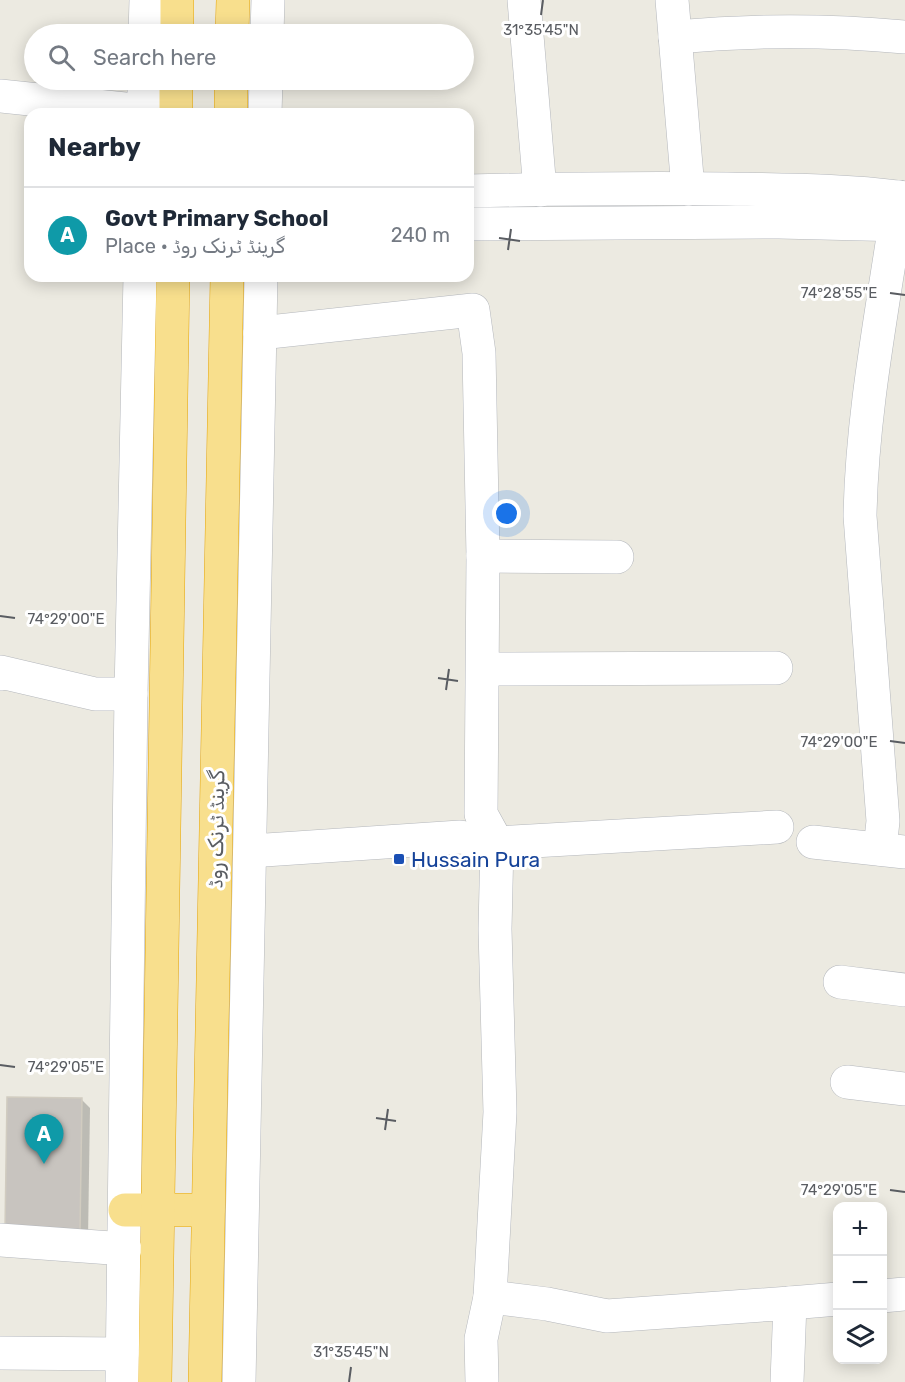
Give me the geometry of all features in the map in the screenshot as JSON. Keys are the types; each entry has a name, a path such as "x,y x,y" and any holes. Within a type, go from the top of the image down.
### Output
{"highway":[{"path":"177,0 177,24"},
{"path":"232,24 233,0"},
{"path":"152,105 166,90"},
{"path":"231,90 231,108"},
{"path":"155,1382 173,282"},
{"name":"گرینڈ ٹرنک روڈ","path":"205,1382 227,282"},
{"path":"125,1210 208,1210"}],"street":[{"path":"145,24 146,0"},
{"path":"267,24 268,0"},
{"path":"524,0 540,190"},
{"path":"672,0 688,189"},
{"path":"675,37 796,31 905,37"},
{"path":"265,108 266,90"},
{"path":"0,96 152,105"},
{"path":"474,191 688,189 854,192 901,211"},
{"path":"474,224 767,222 901,211"},
{"path":"813,842 892,851 883,821 860,506 865,432 901,211"},
{"path":"0,1353 122,1368 131,694 140,282"},
{"path":"239,1382 261,282"},
{"path":"260,333 473,310 479,353 483,556 481,814 497,843 495,929 500,1112 490,1297 481,1339 482,1382"},
{"path":"483,556 617,557"},
{"path":"483,669 776,668"},
{"path":"0,673 95,694 131,694"},
{"path":"250,851 460,837 497,843 777,827"},
{"path":"840,982 905,990"},
{"path":"847,1083 905,1089"},
{"path":"0,1240 125,1249"},
{"path":"207,1250 242,1249"},
{"path":"887,1296 905,1294"},
{"path":"490,1297 547,1304 607,1316 833,1299"},
{"path":"788,1382 790,1303"}],"building":[{"path":"7,1097 82,1098 80,1231 5,1230"}],"place":[{"name":"Hussain Pura","path":"399,859"},
{"name":"Govt Primary School","path":"44,1164"}]}
